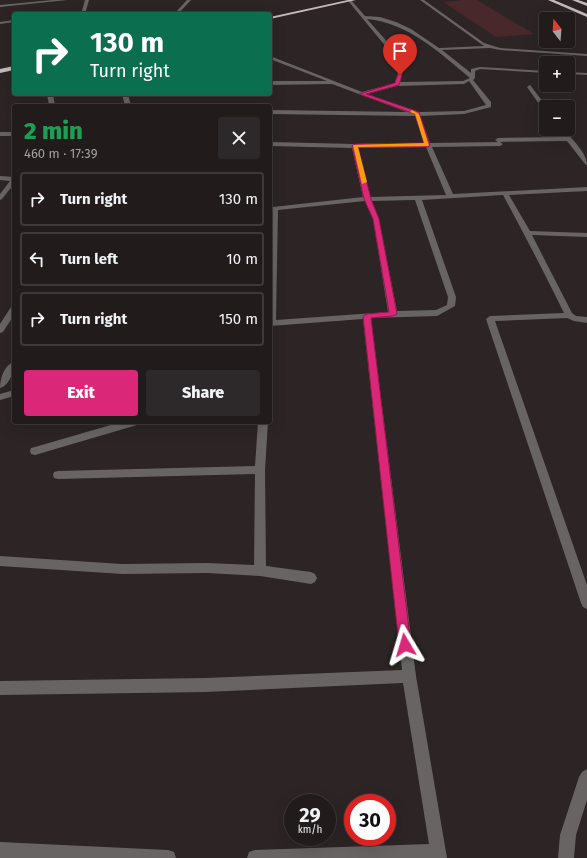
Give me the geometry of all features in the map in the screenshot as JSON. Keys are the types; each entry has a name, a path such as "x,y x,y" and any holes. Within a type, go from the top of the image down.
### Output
{"highway":[{"path":"272,13 333,0"},
{"path":"272,18 352,0"},
{"path":"550,0 587,15"},
{"path":"555,0 587,15"},
{"path":"574,0 587,5"},
{"path":"0,71 12,68"},
{"path":"0,76 12,73"}],"street":[{"path":"0,6 65,0"},
{"path":"83,12 87,0"},
{"path":"178,12 189,0"},
{"path":"352,0 402,66 397,84"},
{"path":"422,0 478,41 490,47"},
{"path":"272,112 417,114 472,111 489,106 488,102 472,79 439,49 421,36 387,20 377,17 364,17"},
{"path":"0,23 12,21"},
{"path":"439,49 490,47 587,55"},
{"path":"272,58 336,84 417,114"},
{"path":"472,79 474,70 480,68 539,72"},
{"path":"575,73 587,74"},
{"path":"362,94 397,84 451,84 472,79"},
{"path":"272,83 336,84"},
{"path":"530,87 539,100"},
{"path":"417,114 428,145 450,196"},
{"path":"0,134 12,134"},
{"path":"567,136 587,163"},
{"path":"272,144 355,146 428,145 569,139"},
{"path":"355,146 368,199 376,219 393,314"},
{"path":"0,178 12,179"},
{"path":"0,198 12,182"},
{"path":"272,254 273,208 368,199 418,198 587,189"},
{"path":"505,193 538,252 569,315"},
{"path":"272,322 393,314 436,314 451,306 452,297 418,198"},
{"path":"526,233 587,235"},
{"path":"0,330 12,312"},
{"path":"587,320 574,318 569,315 490,319 587,603"},
{"path":"255,858 438,855 409,676 367,316"},
{"path":"0,385 12,367"},
{"path":"0,397 12,394"},
{"path":"35,450 127,424"},
{"path":"260,571 260,470 263,424"},
{"path":"58,475 260,470"},
{"path":"0,561 122,569 207,568 260,571 311,578"},
{"path":"0,688 206,685 409,676"},
{"path":"566,858 568,835 587,777"},
{"path":"3,853 168,858"}],"shaded area":[{"path":"477,0 534,34 496,37 443,2"}],"slow traffic":[{"path":"364,182 355,146 428,145 417,114 412,112"}],"route":[{"path":"400,75 397,84 362,94 417,114 428,145 355,146 368,199 376,219 393,314 367,316 405,645"}]}
